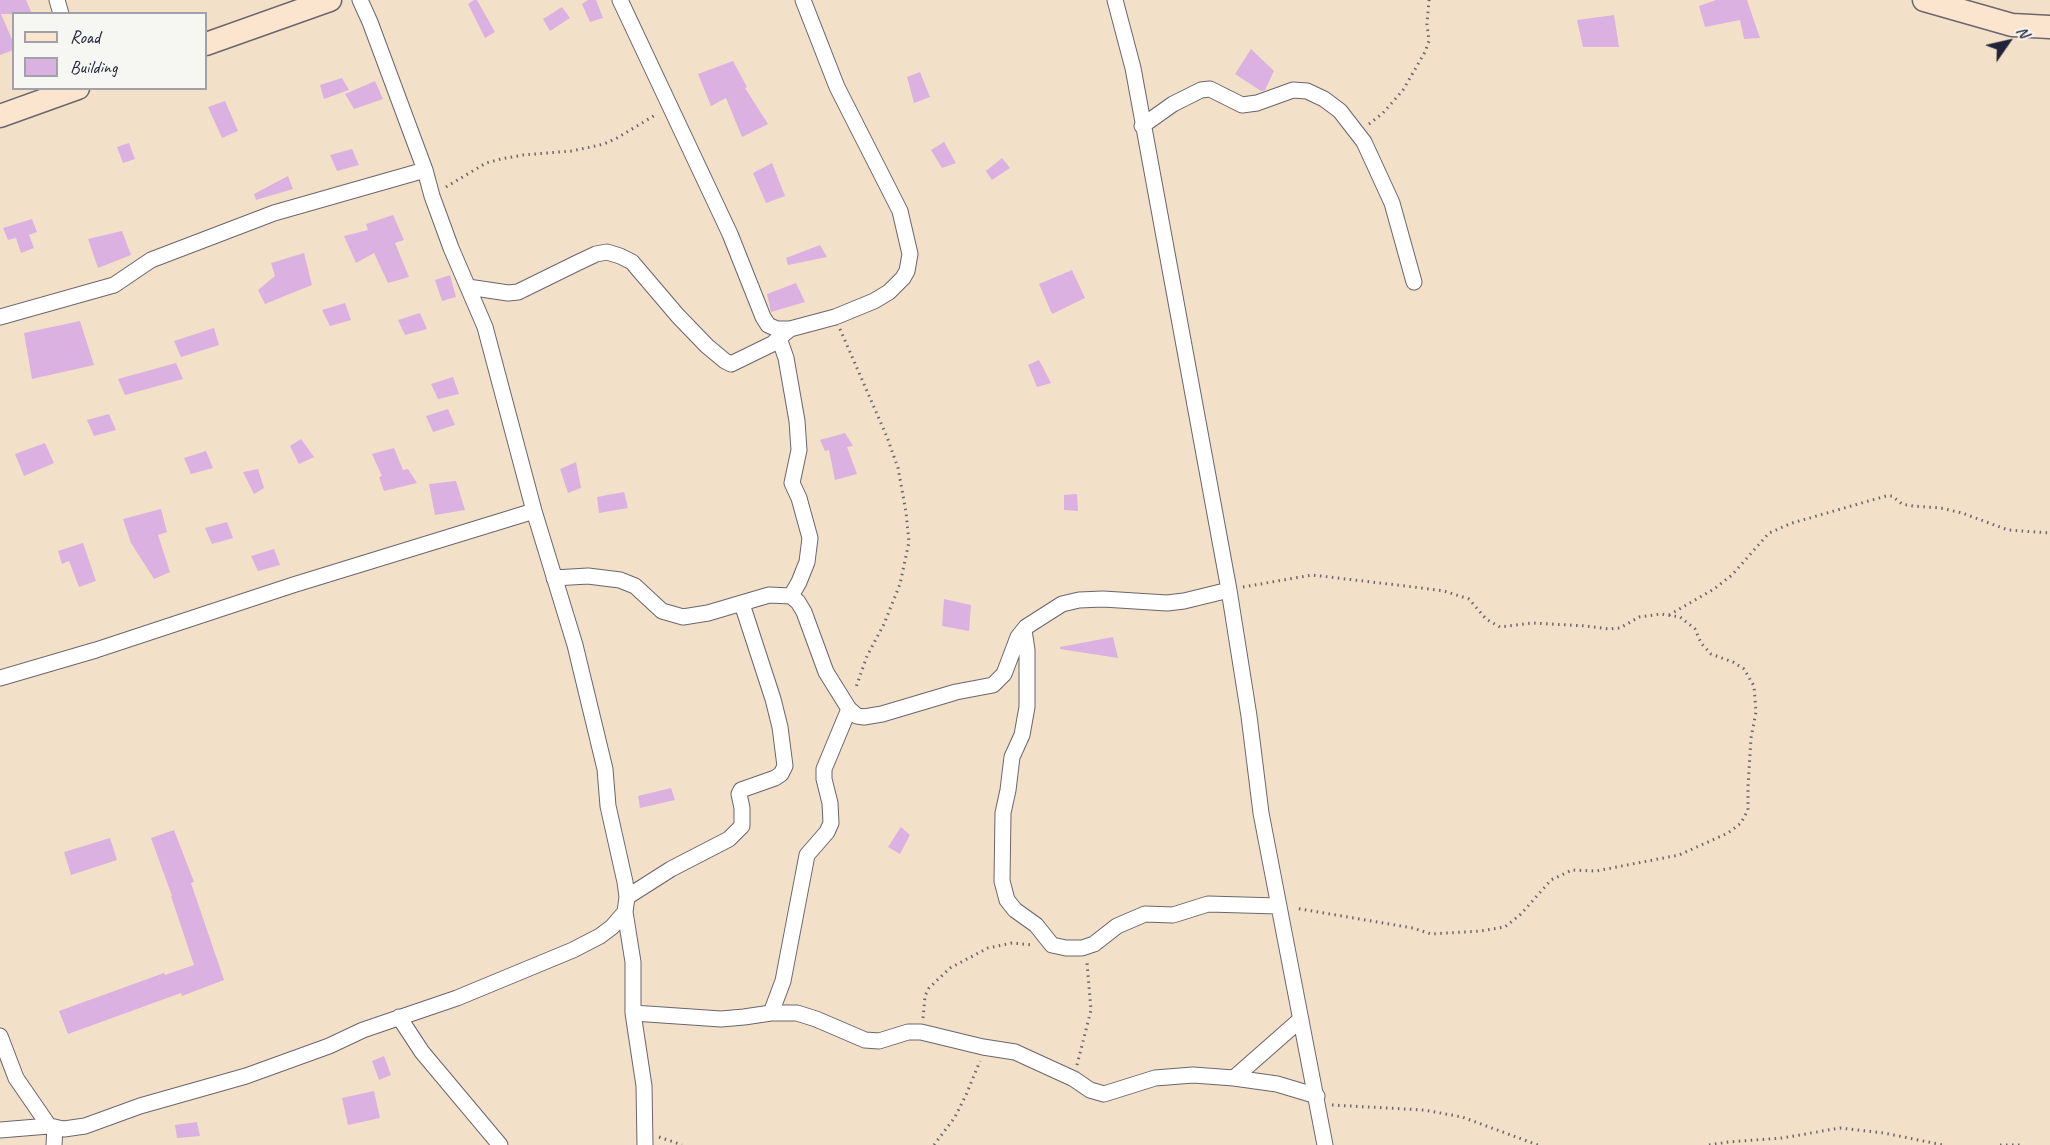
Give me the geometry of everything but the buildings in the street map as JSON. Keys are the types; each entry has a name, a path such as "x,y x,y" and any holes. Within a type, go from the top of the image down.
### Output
{"main road":[{"path":"207,44 330,0"},
{"path":"1924,0 2012,25 2050,27"},
{"path":"0,116 72,90"}],"street":[{"path":"360,0 425,170 432,196 485,327 534,511 575,645 605,769 608,806 626,904 633,962 633,1013 644,1086 646,1138"},
{"path":"620,0 730,234 763,317 768,325 785,334"},
{"path":"468,287 508,294 518,292 596,254 607,252 632,262 678,316 725,361 731,364 772,344 785,334 835,317 874,301 889,292 907,271 910,254 900,211 837,87 803,0"},
{"path":"1115,0 1133,68 1229,590 1249,716 1261,813 1325,1145"},
{"path":"1142,126 1173,104 1201,90 1210,89 1242,105 1257,104 1293,90 1307,91 1324,99 1340,111 1364,142 1392,203 1414,282"},
{"path":"0,317 114,285 151,260 274,213 425,170"},
{"path":"785,334 786,358 797,421 799,450 792,483 799,498 810,538 807,562 790,596"},
{"path":"0,678 96,650 304,582 534,511"},
{"path":"554,578 588,576 620,580 635,586 662,611 675,616 695,615 769,595 790,596 798,602 804,612 826,672 849,708 856,716 864,717 882,714 956,692 993,685 1004,674 1018,637 1024,630 1062,604 1079,600 1103,599 1167,603 1229,590"},
{"path":"0,1130 52,1127 64,1129 85,1126 140,1106 246,1076 399,1017 457,998 573,950 600,936 612,927 626,904 671,869 729,839 742,826 739,794 741,790 775,778 781,774 785,766 780,727 773,699 742,604"},
{"path":"1024,630 1027,650 1027,707 1022,735 1012,757 1003,813 1002,881 1007,900 1015,910 1036,925 1052,945 1066,948 1086,947 1094,944 1127,920 1145,915 1173,915 1208,904 1278,906"},
{"path":"771,1013 783,981 807,855 827,832 831,823 824,769 849,708"},
{"path":"633,1013 720,1019 771,1013 797,1013 865,1040 879,1041 908,1032 921,1032 983,1047 1016,1052 1104,1094 1155,1078 1193,1075 1277,1084 1318,1100"},
{"path":"399,1017 422,1052 500,1145"},
{"path":"1234,1078 1301,1019"},
{"path":"0,1036 16,1078 52,1127 54,1145"}],"path":[{"path":"1357,134 1383,113 1403,90 1415,71 1429,41 1427,24 1429,0"},
{"path":"432,196 486,163 523,155 572,151 604,144 670,107"},
{"path":"835,317 898,468 909,542 900,584 880,633 867,656 849,708"},
{"path":"1668,615 1714,590 1732,575 1769,533 1792,523 1886,496 1892,496 1902,504 1913,507 1941,508 1962,513 2008,530 2050,533"},
{"path":"1229,590 1312,575 1365,580 1444,591 1469,599 1486,619 1500,627 1532,622 1609,629 1620,628 1639,617 1660,614 1680,617 1695,629 1701,643 1711,654 1733,662 1744,669 1754,686 1756,712 1751,738 1748,810 1741,823 1728,833 1679,855 1596,871 1572,870 1551,880 1521,914 1505,927 1481,932 1431,934 1413,928 1278,906"},
{"path":"921,1032 924,1005 929,988 950,968 988,948 1012,943 1052,945"},
{"path":"1074,1079 1091,1010 1086,947"},
{"path":"934,1145 966,1095 979,1065 983,1047"},
{"path":"1318,1100 1338,1106 1424,1110 1462,1117 1538,1145"},
{"path":"1709,1145 1782,1138 1840,1128 1943,1145"},
{"path":"646,1138 682,1145"},
{"path":"2000,1145 2023,1145"}]}
